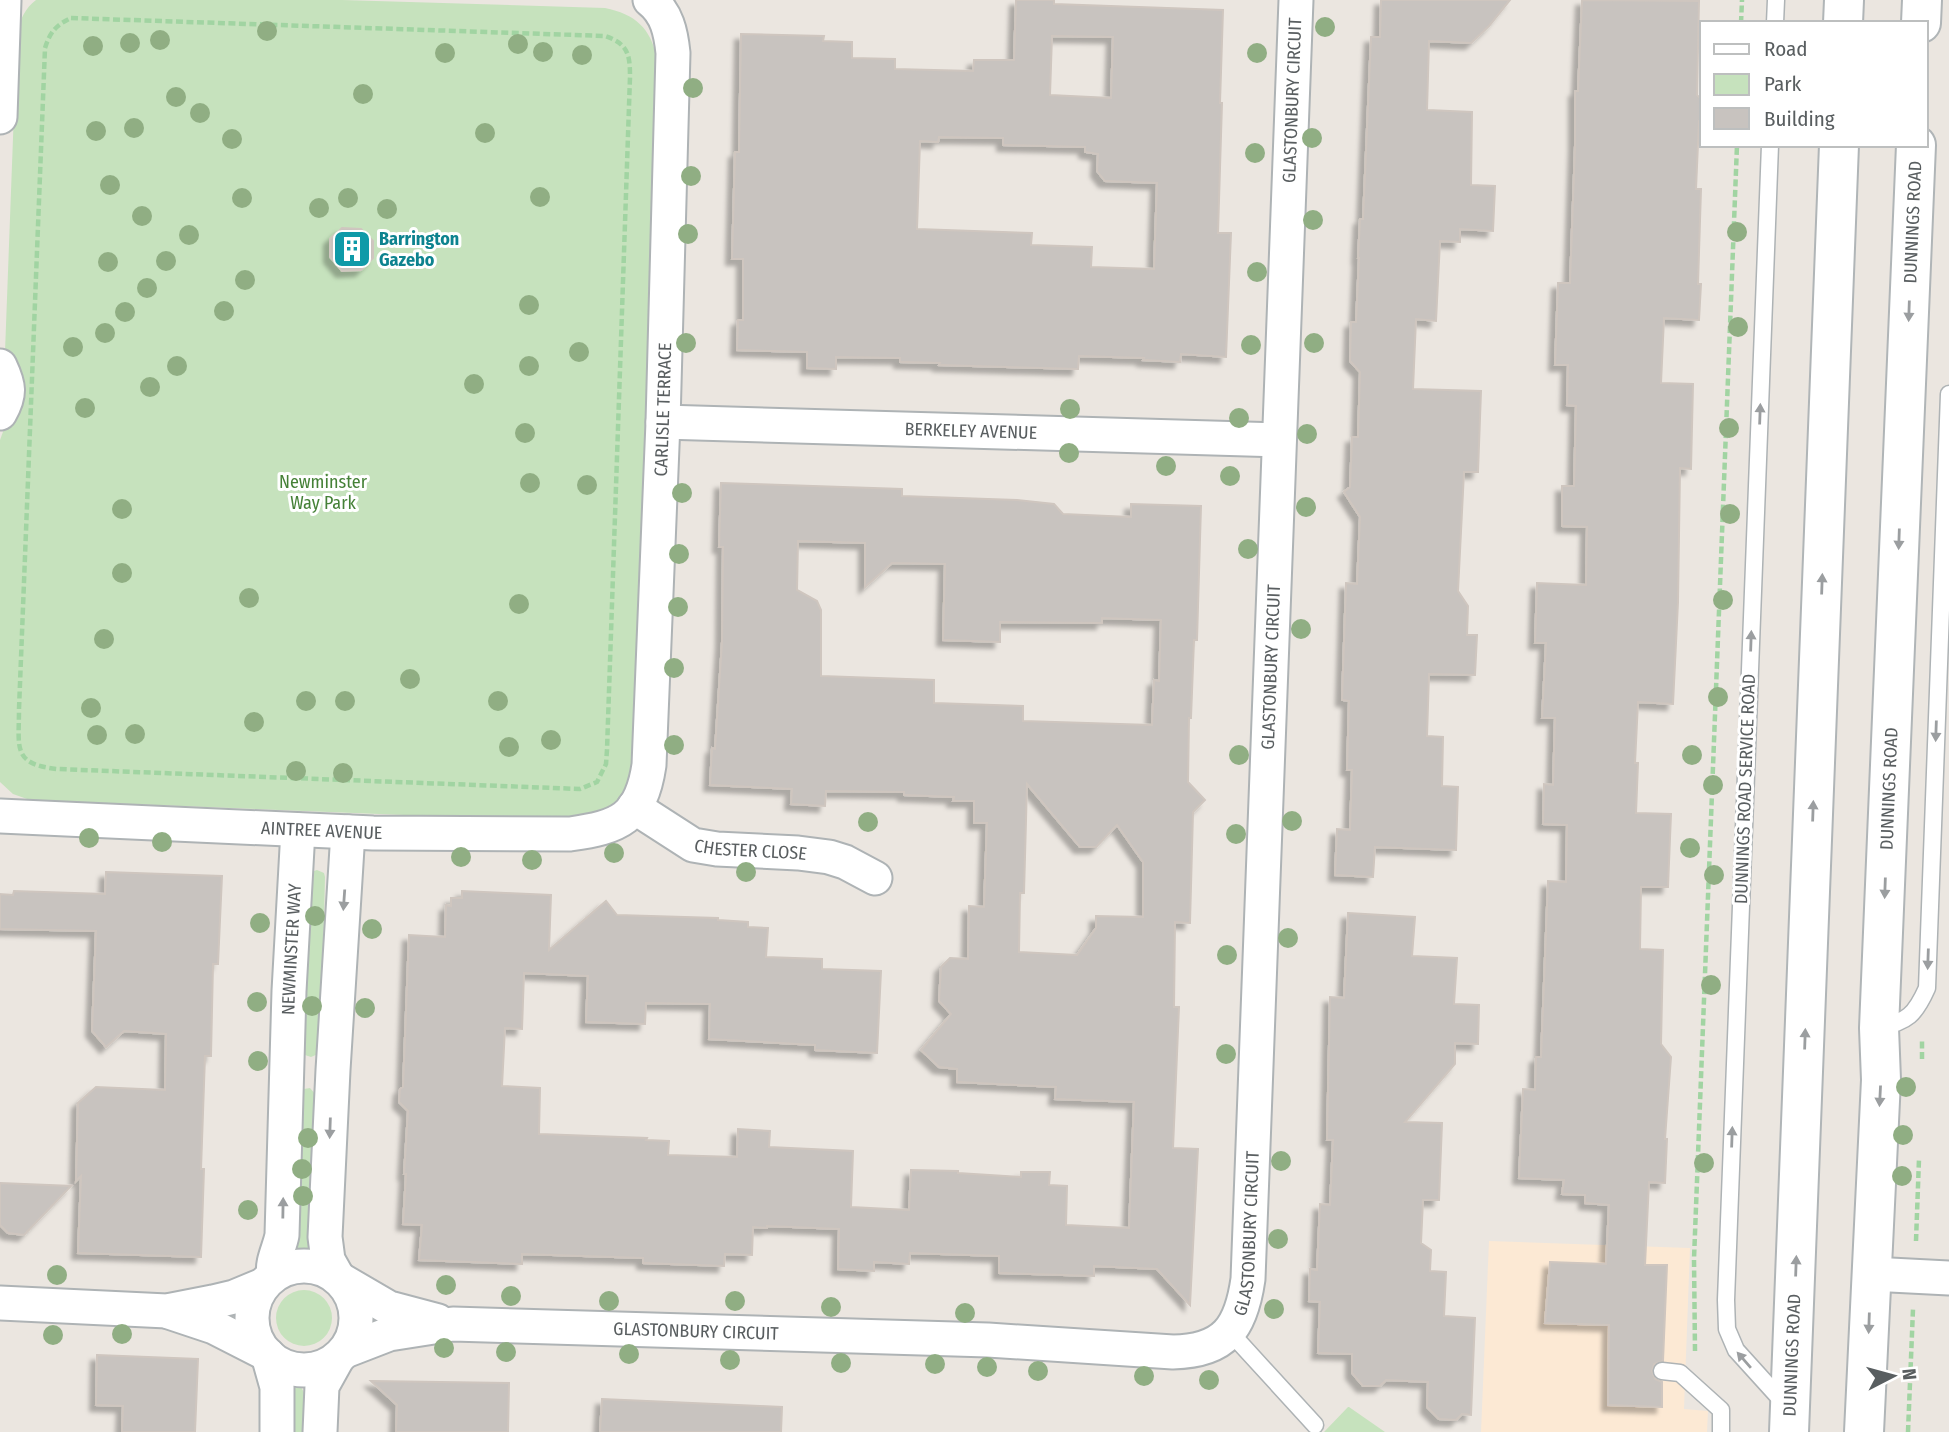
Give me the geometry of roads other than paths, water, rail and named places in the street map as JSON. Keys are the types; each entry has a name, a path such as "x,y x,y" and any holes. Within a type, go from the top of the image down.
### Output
{"main road":[{"path":"1843,21 1844,0"},
{"path":"1921,21 1922,0"},
{"name":"DUNNINGS ROAD","path":"1790,1421 1839,147"},
{"name":"DUNNINGS ROAD","path":"1864,1432 1881,1080 1879,1028 1916,147"}],"street":[{"path":"0,117 4,0"},
{"name":"GLASTONBURY CIRCUIT","path":"341,1355 389,1334 453,1324 988,1340 1173,1352 1193,1352 1217,1343 1229,1331 1244,1306 1248,1279 1296,0"},
{"name":"CARLISLE TERRACE","path":"634,807 647,780 649,765 663,422 673,53 665,4"},
{"path":"0,366 5,376 8,395 0,413"},
{"name":"BERKELEY AVENUE","path":"663,422 1279,440"},
{"name":"AINTREE AVENUE","path":"0,816 348,832 570,834 618,823 634,807"},
{"name":"CHESTER CLOSE","path":"634,807 693,845 829,857 875,878"},
{"name":"NEWMINSTER WAY","path":"268,1280 282,1235 286,1068 298,830"},
{"path":"320,1432 322,1386 354,1336 357,1318 349,1290 328,1260 325,1237 348,832"},
{"path":"286,1068 333,1070"},
{"path":"0,1303 167,1311 234,1297 288,1267 318,1267 339,1278"},
{"path":"1871,1274 1949,1278"},
{"name":"GLASTONBURY CIRCUIT","path":"339,1278 389,1308 453,1324"},
{"path":"268,1280 255,1300 252,1322 257,1339 267,1354 277,1387 277,1432"},
{"path":"167,1311 214,1327 289,1368 304,1370 323,1367 341,1355"}],"lane":[{"path":"1775,21 1776,0"},
{"name":"DUNNINGS ROAD SERVICE ROAD","path":"1770,147 1726,1300 1727,1329 1736,1350 1790,1421"},
{"path":"1879,1028 1909,1017 1918,1008 1927,988 1949,394"},
{"name":"GLASTONBURY CIRCUIT","path":"1229,1331 1315,1424"},
{"path":"1662,1371 1680,1373 1721,1410 1721,1432"}],"place":[{"name":"Barrington Gazebo","path":"352,249"}],"park label":[{"name":"Newminster Way Park","path":"323,492"}]}
